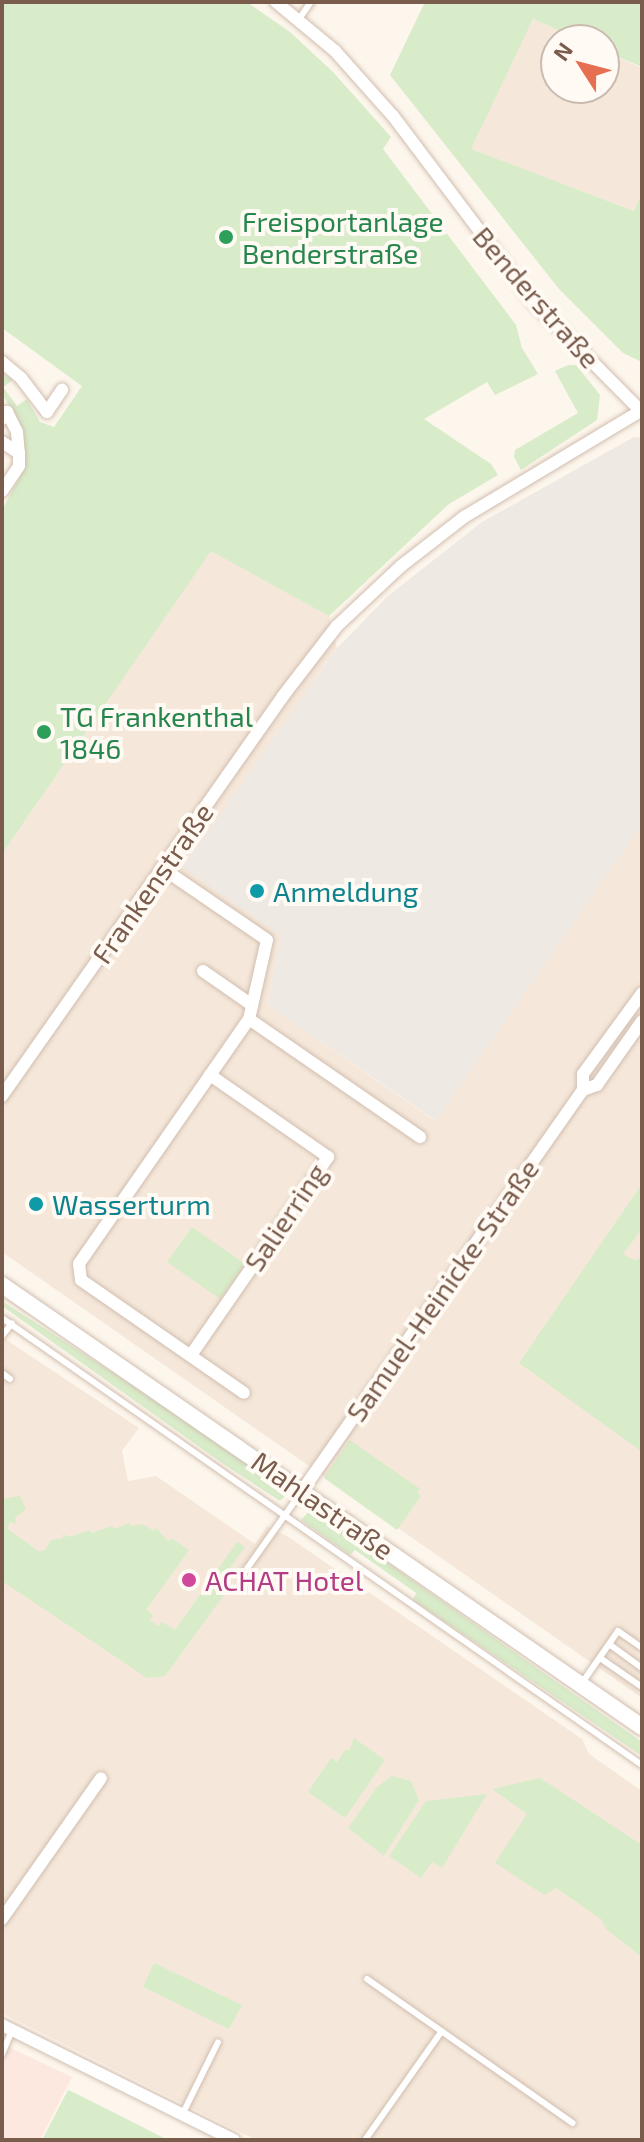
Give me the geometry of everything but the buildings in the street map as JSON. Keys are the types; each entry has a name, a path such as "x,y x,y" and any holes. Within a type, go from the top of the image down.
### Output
{"street":[{"name":"Benderstraße","path":"276,2 335,51 393,116 534,303 641,411"},
{"path":"2,362 21,378 47,412 62,390"},
{"path":"2,491 19,466 17,432 4,411"},
{"name":"Frankenstraße","path":"2,1096 308,661 348,616 401,566 464,517 641,411"},
{"path":"2,442 19,453"},
{"path":"162,868 267,940 249,1019 79,1264 81,1280 244,1393"},
{"path":"203,971 252,1005"},
{"name":"Samuel-Heinicke-Straße","path":"302,1491 583,1090 583,1074 642,993"},
{"path":"249,1019 420,1137"},
{"name":"Samuel-Heinicke-Straße","path":"583,1090 597,1085 642,1021"},
{"name":"Salierring","path":"191,1355 328,1157 210,1075"},
{"name":"Mahlastraße","path":"2,1285 581,1685 640,1721"},
{"path":"2,1919 101,1778"},
{"path":"7,2028 234,2140"}],"lane":[{"path":"299,19 311,2"},
{"path":"2,1318 642,1765"},
{"path":"2,1336 12,1323"},
{"path":"2,1373 10,1379"},
{"path":"241,1577 302,1491"},
{"path":"581,1685 618,1631 642,1648"},
{"path":"609,1644 642,1668"},
{"path":"600,1658 642,1687"},
{"path":"367,1979 573,2123"},
{"path":"2,2054 7,2028"},
{"path":"365,2140 442,2031"},
{"path":"182,2115 218,2042"}],"shaded area":[{"path":"533,19 544,24 540,24 540,104 620,104 620,58 642,68 642,193 634,211 470,149"},
{"path":"634,437 642,438 642,824 436,1121 268,1005 281,936 183,867 337,648 388,596 482,522"},
{"path":"211,550 329,616 337,648 314,680 281,936 268,1005 435,1121 642,824 642,1698 2,1252 2,854"},
{"path":"2,1337 139,1428 122,1451 128,1481 156,1476 255,1544 267,1526 287,1536 582,1739 589,1754 642,1791 642,2140 256,2140 2,2013"},
{"path":"2,2044 72,2077 40,2140 2,2140"}],"green space":[{"name":"Freisportanlage Benderstraße","path":"2,2 247,2 290,32 333,72 391,137 383,149 516,325 522,348 538,374 495,395 487,382 424,419 491,464 498,475 449,504 329,616 211,551 2,854 2,510 25,467 18,420 2,394 2,373 13,380 3,387 17,406 27,399 40,422 54,427 82,386 2,328"},
{"path":"425,2 642,2 642,67 620,58 620,24 544,24 533,19 471,149 634,211 642,193 642,362 623,353 559,289 390,75"},
{"path":"576,365 600,395 597,420 521,470 514,457 515,450 578,413 555,371"},
{"path":"642,1184 642,1229 623,1254 636,1261 642,1255 642,1452 519,1363"},
{"path":"192,1227 245,1264 220,1299 167,1262"},
{"path":"2,1301 138,1389 288,1493 280,1501 222,1463 2,1306"},
{"path":"350,1440 420,1489 417,1492 421,1496 397,1530 324,1478"},
{"path":"20,1496 26,1509 15,1518 16,1524 10,1522 7,1528 38,1551 44,1551 51,1540 63,1538 63,1534 69,1537 130,1523 131,1526 143,1524 154,1531 156,1528 168,1541 171,1538 189,1550 146,1610 153,1615 150,1620 159,1626 162,1622 175,1630 237,1542 245,1547 222,1579 226,1592 165,1676 147,1678 2,1581 2,1499"},
{"path":"311,1509 642,1742 642,1756 413,1600 416,1593 355,1550 350,1555 301,1520"},
{"path":"354,1738 385,1760 345,1818 308,1792 331,1758 337,1762 346,1749 349,1751"},
{"path":"392,1776 411,1781 419,1800 384,1856 348,1828 377,1787"},
{"path":"540,1778 642,1845 642,1957 606,1929 601,1919 556,1888 544,1895 495,1863 527,1814 492,1789"},
{"path":"487,1794 442,1868 432,1862 421,1878 389,1856 426,1801"},
{"path":"154,1963 242,2005 229,2029 143,1987"},
{"path":"68,2090 79,2095 168,2140 42,2140"}],"place":[{"name":"Freisportanlage Benderstraße","path":"226,237"},
{"name":"TG Frankenthal 1846","path":"44,732"},
{"name":"Anmeldung","path":"257,891"},
{"name":"Wasserturm","path":"36,1204"},
{"name":"ACHAT Hotel","path":"189,1580"}]}
